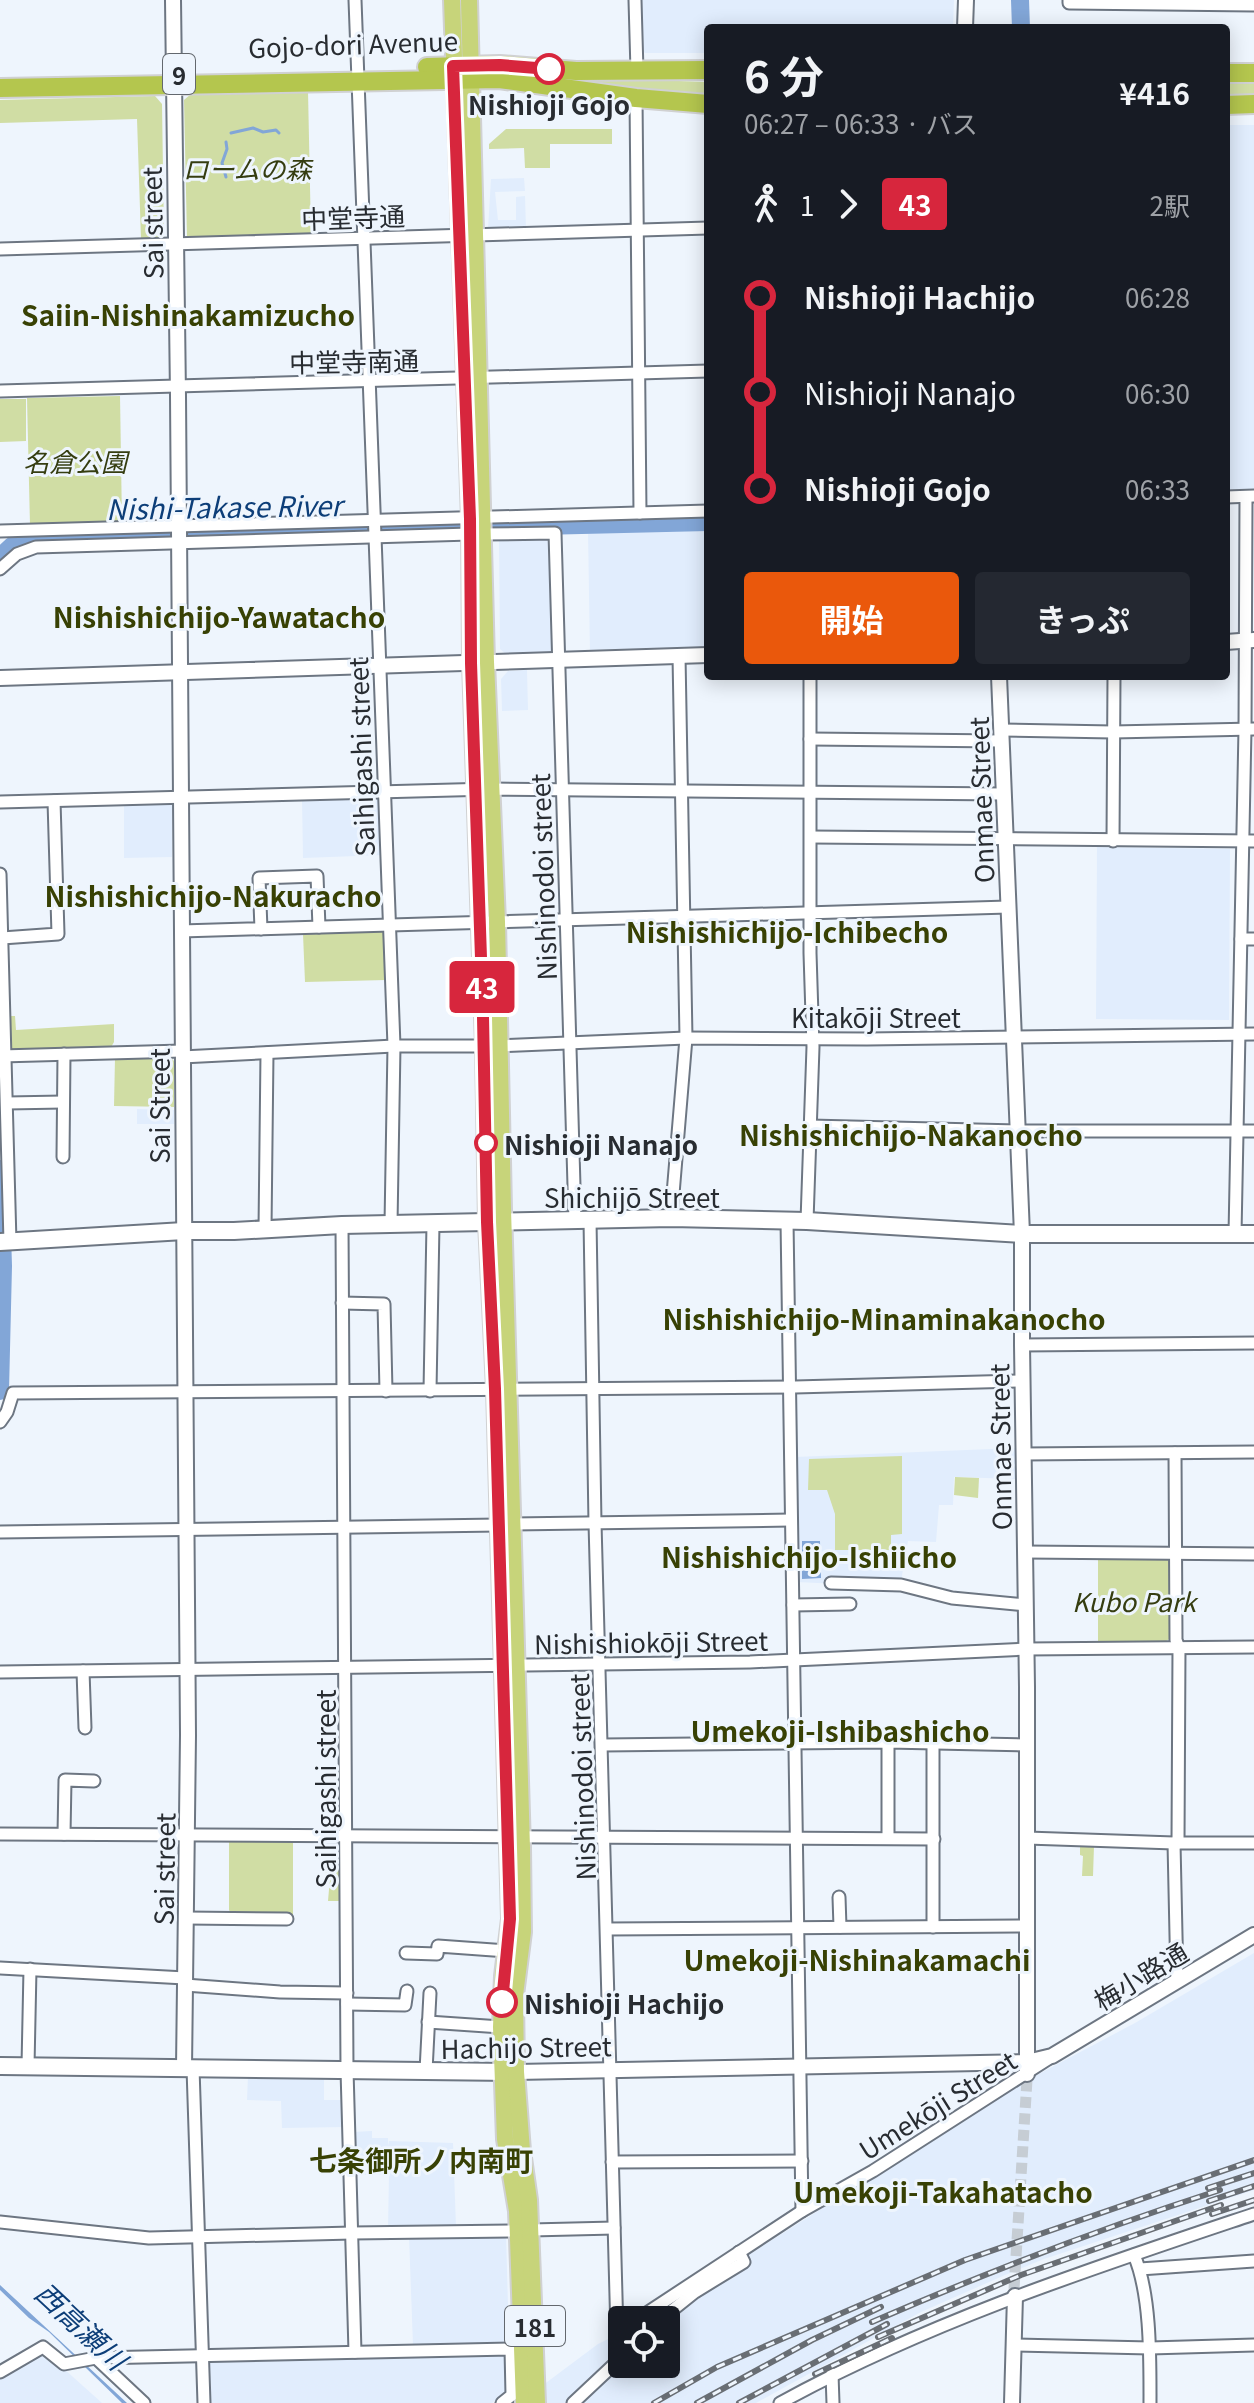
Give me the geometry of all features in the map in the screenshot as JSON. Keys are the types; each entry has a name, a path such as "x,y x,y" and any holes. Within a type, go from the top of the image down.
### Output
{"highway":[{"name":"Gojo-dori Avenue","path":"0,78 173,79 704,70"},
{"name":"Gojo-dori Avenue","path":"463,73 636,98 704,104"},
{"path":"1230,73 1254,73"},
{"name":"Gojo-dori Avenue","path":"0,88 173,79"},
{"path":"1230,105 1254,104"}],"main road":[{"name":"181","path":"452,0 463,73"},
{"name":"181","path":"469,0 463,73 477,526 478,663 515,1836 523,1910 510,2072"},
{"name":"Shichijō Street","path":"5,1242 342,1225 671,1218 807,1221 1022,1234 1254,1234"},
{"name":"181","path":"515,1836 501,2027 510,2072 537,2403"},
{"name":"Hachijo Street","path":"0,2066 510,2072"},
{"name":"181","path":"524,2403 525,2231"}],"street":[{"name":"Sai street","path":"173,0 178,536"},
{"name":"Saihigashi street","path":"355,0 394,1046 391,1224"},
{"path":"635,0 637,71"},
{"path":"965,24 966,0"},
{"path":"1069,0 1069,3 1254,5"},
{"path":"636,98 640,513"},
{"name":"中堂寺通","path":"0,249 704,228"},
{"name":"中堂寺南通","path":"0,391 704,371"},
{"path":"1230,497 1250,496 1248,841 1241,939 1235,1234"},
{"path":"0,531 376,537 640,513 704,511"},
{"path":"0,569 17,554 36,547 375,522 477,526"},
{"name":"Nishinodoi street","path":"477,526 555,533 569,1043 592,1389 619,2306"},
{"name":"Sai Street","path":"178,536 187,1670"},
{"path":"1230,642 1250,640"},
{"path":"0,678 704,655"},
{"path":"671,1218 686,1038 679,656"},
{"path":"807,1221 812,1038 810,680"},
{"name":"Onmae Street","path":"999,680 1022,1234 1027,1649 1027,2072"},
{"path":"1113,841 1114,680"},
{"path":"810,739 1002,735 1082,729 1113,732 1250,729"},
{"path":"0,802 484,789 1004,794"},
{"path":"2,938 58,934 54,801"},
{"path":"811,837 1248,841"},
{"path":"0,874 3,1056 7,1103 5,1242"},
{"path":"261,929 259,878 317,876 319,927"},
{"path":"181,931 1008,907"},
{"path":"1241,939 1254,939"},
{"name":"Kitakōji Street","path":"3,1056 267,1053 394,1046 491,1046 686,1038 1254,1034"},
{"path":"265,1229 267,1053"},
{"path":"63,1157 64,1054"},
{"path":"7,1103 63,1102"},
{"path":"810,1126 1018,1131 1254,1131"},
{"path":"787,1221 802,2211"},
{"path":"430,1391 433,1224"},
{"name":"Saihigashi street","path":"342,1225 347,2070 355,2352"},
{"path":"342,1303 384,1304 386,1391"},
{"path":"1022,1345 1254,1343"},
{"path":"0,1422 13,1393 791,1387 1022,1381"},
{"path":"1024,1454 1254,1452"},
{"path":"1175,1453 1176,1640 1179,1648 1177,1981"},
{"path":"0,1532 791,1520"},
{"path":"1025,1552 1254,1554"},
{"path":"831,1583 901,1585 952,1598 1026,1605"},
{"path":"793,1605 850,1604"},
{"name":"Nishishiokōji Street","path":"0,1672 510,1666 795,1660 1027,1649 1254,1647"},
{"name":"Sai street","path":"187,1670 185,1981 204,2403"},
{"path":"83,1671 85,1728"},
{"path":"888,1742 888,1838"},
{"path":"603,1745 933,1742 1027,1745"},
{"path":"933,1742 933,1927"},
{"path":"64,1834 65,1780 94,1781"},
{"path":"0,1834 934,1839"},
{"path":"1027,1838 1254,1843"},
{"path":"839,1897 840,1927"},
{"path":"186,1918 287,1919"},
{"path":"608,1929 1026,1926"},
{"name":"梅小路通","path":"1052,2056 1254,1935"},
{"path":"406,1953 437,1954 438,1946 507,1951"},
{"path":"0,1968 185,1981 405,2005 407,1991"},
{"path":"28,2066 30,1969"},
{"path":"426,2071 430,1993"},
{"path":"428,2022 501,2027"},
{"name":"Hachijo Street","path":"510,2072 801,2065 1027,2072 1052,2056"},
{"name":"Umekōji Street","path":"657,2306 802,2211 873,2171 1027,2072"},
{"path":"612,2162 802,2161"},
{"path":"780,2403 832,2374 1014,2292 1254,2214"},
{"path":"0,2222 149,2238 614,2228"},
{"path":"678,2306 744,2262 739,2252"},
{"path":"1134,2255 1140,2269 1150,2348 1150,2403"},
{"path":"1140,2269 1254,2261"},
{"path":"1012,2403 1014,2292"},
{"path":"1014,2345 1150,2348 1254,2345"},
{"path":"0,2372 43,2347 64,2364 96,2358 511,2349 512,2395 502,2403"},
{"path":"96,2358 144,2403"},
{"path":"573,2403 608,2370"},
{"path":"832,2374 833,2403"}],"shaded area":[{"path":"640,0 954,0 953,24 704,24 704,53 645,53 641,49"},
{"path":"1230,125 1254,125 1254,492 1230,493"},
{"path":"524,178 525,191 495,192 498,220 516,220 516,197 525,196 526,229 488,229 491,179"},
{"path":"704,528 704,651 590,654 588,531"},
{"path":"548,536 551,539 553,649 549,654 507,655 500,649 499,538"},
{"path":"527,670 528,710 502,711 501,679 508,671"},
{"path":"377,796 381,801 383,855 303,858 302,798"},
{"path":"124,802 172,802 172,857 124,858"},
{"path":"1097,847 1230,849 1229,1020 1096,1019"},
{"path":"137,1109 174,1110 174,1124 137,1124"},
{"path":"1016,1448 1016,1479 954,1477 953,1505 939,1505 936,1542 908,1541 900,1587 797,1582 795,1457"},
{"path":"1254,1953 1254,2190 1044,2259 1005,2275 921,2312 756,2403 519,2403 608,2339 608,2378 680,2378 680,2306 667,2306 1018,2085 1135,2023"},
{"path":"248,2076 324,2078 324,2100 346,2100 346,2127 282,2128 281,2101 247,2100"},
{"path":"372,2131 372,2138 388,2138 388,2146 389,2141 453,2143 456,2227 388,2228 389,2175 354,2175 353,2132"},
{"path":"506,2234 509,2343 413,2345 409,2236"},
{"path":"34,2354 46,2355 54,2360 102,2403 0,2403 0,2376"},
{"path":"508,2354 509,2390 492,2403 208,2403 207,2363 211,2359"}],"green space":[{"path":"591,78 704,82 704,94 667,93 590,81"},
{"path":"1254,83 1254,94 1230,95 1230,84"},
{"name":"ロームの森","path":"308,91 311,235 187,238 184,100 191,94"},
{"name":"ロームの森","path":"155,96 162,104 164,239 141,239 137,119 0,123 0,100"},
{"path":"506,129 612,129 612,144 550,144 550,168 525,168 524,148 489,149 489,144"},
{"name":"名倉公園","path":"120,396 122,522 30,525 27,398"},
{"path":"0,399 26,399 26,441 0,442"},
{"path":"381,930 385,934 386,980 305,982 303,934"},
{"path":"8,1016 15,1016 16,1030 114,1024 114,1042 110,1049 10,1051"},
{"path":"169,1056 174,1061 174,1107 114,1106 115,1058"},
{"path":"902,1456 902,1534 891,1535 891,1550 835,1550 835,1514 827,1490 808,1490 809,1459"},
{"path":"955,1477 979,1478 978,1498 954,1495"},
{"name":"Kubo Park","path":"1098,1557 1167,1559 1171,1562 1171,1638 1166,1641 1098,1641"},
{"path":"229,1841 293,1841 293,1916 232,1915 229,1910"},
{"path":"1080,1846 1094,1846 1093,1876 1082,1876"},
{"path":"325,1870 340,1870 342,1901 328,1901 330,1878 325,1877"}],"water":[{"path":"802,1541 820,1541 821,1578 802,1579"},
{"path":"0,2285 127,2403 122,2403 49,2332 29,2318 0,2290"}],"waterway":[{"path":"1020,0 1021,24"},
{"path":"231,133 253,128 279,133"},
{"path":"226,142 222,163 226,177"},
{"path":"498,527 704,522"},
{"name":"Nishi-Takase River","path":"0,557 12,546 39,539 455,529"},
{"name":"Nishi-Takase River","path":"202,536 210,531"},
{"name":"Nishi-Takase River","path":"70,539 78,533"},
{"name":"Nishi-Takase River","path":"0,1169 3,1266 0,1391"}],"tunnel":[{"path":"1014,2289 1027,2080"}],"railway":[{"path":"654,2403 717,2367 965,2260 1254,2160"},
{"path":"1208,2188 1254,2173"},
{"path":"1209,2201 1254,2186"},
{"path":"872,2322 1044,2252 1220,2190"},
{"path":"1212,2214 1254,2200"},
{"path":"878,2337 1021,2275 1221,2205"},
{"path":"697,2403 812,2340 881,2307"},
{"path":"739,2403 887,2324"},
{"path":"815,2374 892,2338"}],"bus line":[{"name":"43","path":"502,2002 510,1919 471,663 470,519 453,66 500,65 549,69"}],"place":[{"name":"Nishioji Gojo","path":"549,69"},
{"name":"Nishioji Nanajo","path":"486,1143"},
{"name":"Nishioji Hachijo","path":"502,2002"}],"district":[{"name":"Saiin-Nishinakamizucho","path":"188,314"},
{"name":"Nishishichijo-Yawatacho","path":"219,616"},
{"name":"Nishishichijo-Nakuracho","path":"213,895"},
{"name":"Nishishichijo-Ichibecho","path":"787,931"},
{"name":"Nishishichijo-Nakanocho","path":"911,1134"},
{"name":"Nishishichijo-Minaminakanocho","path":"884,1318"},
{"name":"Nishishichijo-Ishiicho","path":"809,1556"},
{"name":"Umekoji-Ishibashicho","path":"840,1730"},
{"name":"Umekoji-Nishinakamachi","path":"857,1959"},
{"name":"七条御所ノ内南町","path":"421,2159"},
{"name":"Umekoji-Takahatacho","path":"943,2191"}],"water label":[{"name":"西高瀬川","path":"82,2325"}]}
